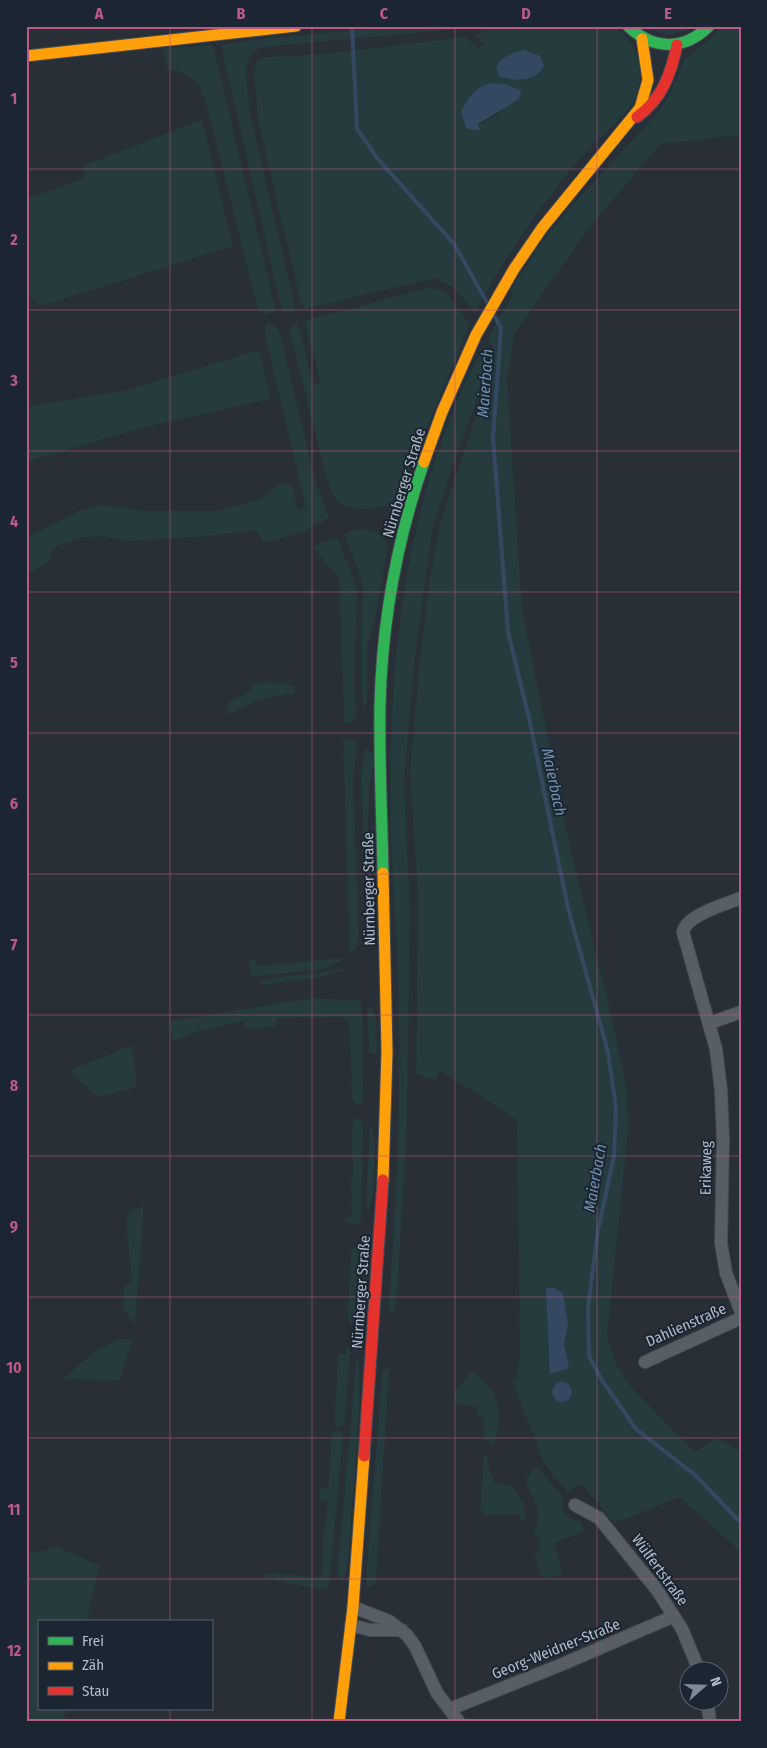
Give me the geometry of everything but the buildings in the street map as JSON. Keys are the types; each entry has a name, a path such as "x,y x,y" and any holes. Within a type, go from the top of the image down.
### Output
{"main road":[{"path":"26,56 296,26"},
{"path":"628,26 642,38 658,44 677,45 694,39 710,26"},
{"name":"Nürnberger Straße","path":"339,1722 353,1607 385,1149 386,1000 380,705 385,633 395,572 411,500 442,412 476,335 502,289 554,213 578,181 632,120 644,99 648,80 642,38"},
{"name":"Nürnberger Straße","path":"632,120 650,108 661,94 671,71 677,45"}],"street":[{"name":"Erikaweg","path":"741,898 702,914 688,922 684,929 686,944 716,1048 722,1110 722,1258 729,1284 741,1312"},
{"path":"710,1023 741,1012"},
{"name":"Dahlienstraße","path":"645,1362 741,1318"},
{"name":"Wülfertstraße","path":"575,1505 593,1513 630,1555 674,1616 682,1629 695,1660"},
{"path":"353,1607 388,1621 402,1630 415,1646 430,1681 459,1722"},
{"name":"Georg-Weidner-Straße","path":"450,1709 571,1661 674,1616"},
{"path":"351,1625 370,1630 402,1630"}],"green space":[{"path":"396,26 614,26 622,32 634,48 639,67 639,87 632,104 582,156 552,192 497,273 475,314 455,288 435,278 305,309 301,303 258,120 254,76 257,61 264,57 324,54 465,37 478,48 485,45 474,35 482,34 481,27 263,47 253,51 246,66 249,109 296,311 284,312 281,307 221,45 269,38","holes":["492,83 513,86 500,113 478,125 462,121 462,114 467,103"]},
{"path":"645,26 696,26 683,32 670,34 658,32"},
{"path":"720,26 741,26 741,135 660,144 585,233 514,334 507,380 522,609 568,838 616,1036 627,1091 628,1128 607,1337 615,1362 631,1387 695,1452 716,1438 741,1452 741,1552 680,1497 614,1523 582,1484 567,1492 543,1461 512,1380 516,1378 520,1356 517,1120 440,1070 435,1080 416,1073 418,896 410,770 429,583 441,521 476,417 480,411 493,366 494,349 488,337 513,295 510,291 545,238 666,102 685,59 712,37"},
{"path":"213,45 276,312 263,314 258,310 209,113 200,88 186,74 168,69 163,49"},
{"path":"202,120 233,246 41,306 26,294 26,199 85,178 82,166"},
{"path":"428,288 446,292 470,324 397,499 392,503 377,508 361,509 346,506 340,503 332,494 328,482 290,333 291,326 297,322 314,385 321,383 305,326 307,320"},
{"path":"267,324 276,326 281,337 313,473 329,518 304,532 264,543 256,530 200,537 126,541 102,536 80,538 52,548 51,561 26,575 26,538 81,510 100,505 146,511 216,511 259,500 281,482 292,486 298,510 306,508 264,330"},
{"path":"486,342 489,357 487,371 451,471 432,531 415,658 404,781 410,910 407,1122 399,1266 395,1308 391,1314 388,1307 398,1140 399,1056 397,939 390,785 394,679 407,573 432,469 462,389"},
{"path":"259,350 270,399 138,429 26,462 26,407 127,390"},
{"path":"361,529 377,533 384,538 388,545 377,611 367,648 367,700 364,711 361,672 363,590 360,574 344,534"},
{"path":"337,537 355,582 357,595 354,680 356,716 350,723 345,723 344,717 339,578 312,546"},
{"path":"268,682 294,686 295,693 258,700 227,716 228,703 252,690 251,684"},
{"path":"343,739 357,742 353,782 359,934 356,947 350,955"},
{"path":"365,748 371,752 374,763 370,783 368,821 372,920 366,945 367,903 361,780"},
{"path":"255,957 257,966 343,958 344,960 322,969 252,977 249,961"},
{"path":"342,968 342,971 326,976 261,985 259,983 274,978 333,971"},
{"path":"314,998 359,1000 362,1003 363,1099 361,1104 356,1105 352,1098 349,1022 343,1017 277,1018 276,1027 244,1028 244,1021 196,1032 173,1041 169,1021"},
{"path":"370,1005 376,1017 377,1053 369,1053 367,1010"},
{"path":"132,1045 137,1087 98,1097 69,1071"},
{"path":"359,1118 363,1124 361,1217 359,1224 352,1226 343,1218 352,1216 351,1185 353,1169 351,1132 354,1119"},
{"path":"370,1125 374,1141 375,1168 373,1195 368,1211 366,1207"},
{"path":"144,1206 135,1325 124,1311 124,1287 132,1283 126,1220 130,1210"},
{"path":"357,1245 359,1250 357,1290 355,1313 351,1326 348,1319 351,1251"},
{"path":"119,1339 132,1339 120,1380 63,1379 94,1352"},
{"path":"346,1348 350,1348 345,1419 342,1426 338,1428 334,1426 338,1354 346,1355"},
{"path":"357,1354 360,1389 356,1456 347,1571 341,1581 337,1576"},
{"path":"389,1368 376,1583 370,1587 367,1585 366,1579 382,1376 383,1371"},
{"path":"472,1371 488,1386 494,1394 497,1403 499,1423 493,1444 483,1440 484,1416 477,1415 477,1407 454,1403 454,1393"},
{"path":"341,1431 343,1436 329,1587 322,1589 265,1579 264,1576 268,1573 318,1577 323,1575 323,1537 328,1501 319,1499 320,1488 328,1488 332,1432"},
{"path":"486,1452 489,1469 495,1484 511,1485 523,1503 526,1515 522,1523 519,1514 482,1515 483,1509 480,1509"},
{"path":"536,1465 563,1497 562,1506 565,1514 571,1519 580,1521 584,1531 554,1543 563,1573 543,1580 534,1555 539,1553 540,1538 532,1534 538,1522 537,1508 525,1482"},
{"path":"57,1547 99,1565 86,1620 38,1620 38,1710 66,1710 63,1722 26,1722 26,1555"}],"water":[{"path":"524,50 540,56 544,66 540,71 530,78 518,80 499,76 496,66 498,63 508,55"},
{"path":"492,83 504,84 519,89 521,93 519,99 478,124 480,130 466,128 461,112 466,102 481,87"},
{"path":"546,1288 555,1288 563,1294 568,1323 564,1344 569,1368 550,1374"},
{"path":"562,1382 569,1385 572,1392 569,1399 562,1402 555,1399 552,1392 555,1385"}],"waterway":[{"name":"Maierbach","path":"352,26 357,129 378,159 454,244 488,304"},
{"name":"Maierbach","path":"494,315 501,328 493,438 508,632 529,718 568,908 608,1052 616,1108 614,1156 598,1230 588,1307 589,1356 601,1379 636,1429 695,1475 741,1523"}],"traffic: fast":[{"path":"628,26 648,40 668,44 689,40 709,26"},
{"path":"383,873 380,705 384,644 399,552 414,492 424,462"}],"traffic: slow":[{"path":"26,56 296,26"},
{"path":"424,462 442,412 476,335 514,269 542,228 640,108 648,80 642,39"},
{"path":"383,873 387,1052 383,1180"},
{"path":"339,1722 353,1607 364,1456"}],"traffic: jam":[{"path":"637,117 646,110 659,94 672,66 677,45"},
{"path":"364,1456 383,1180"}]}
